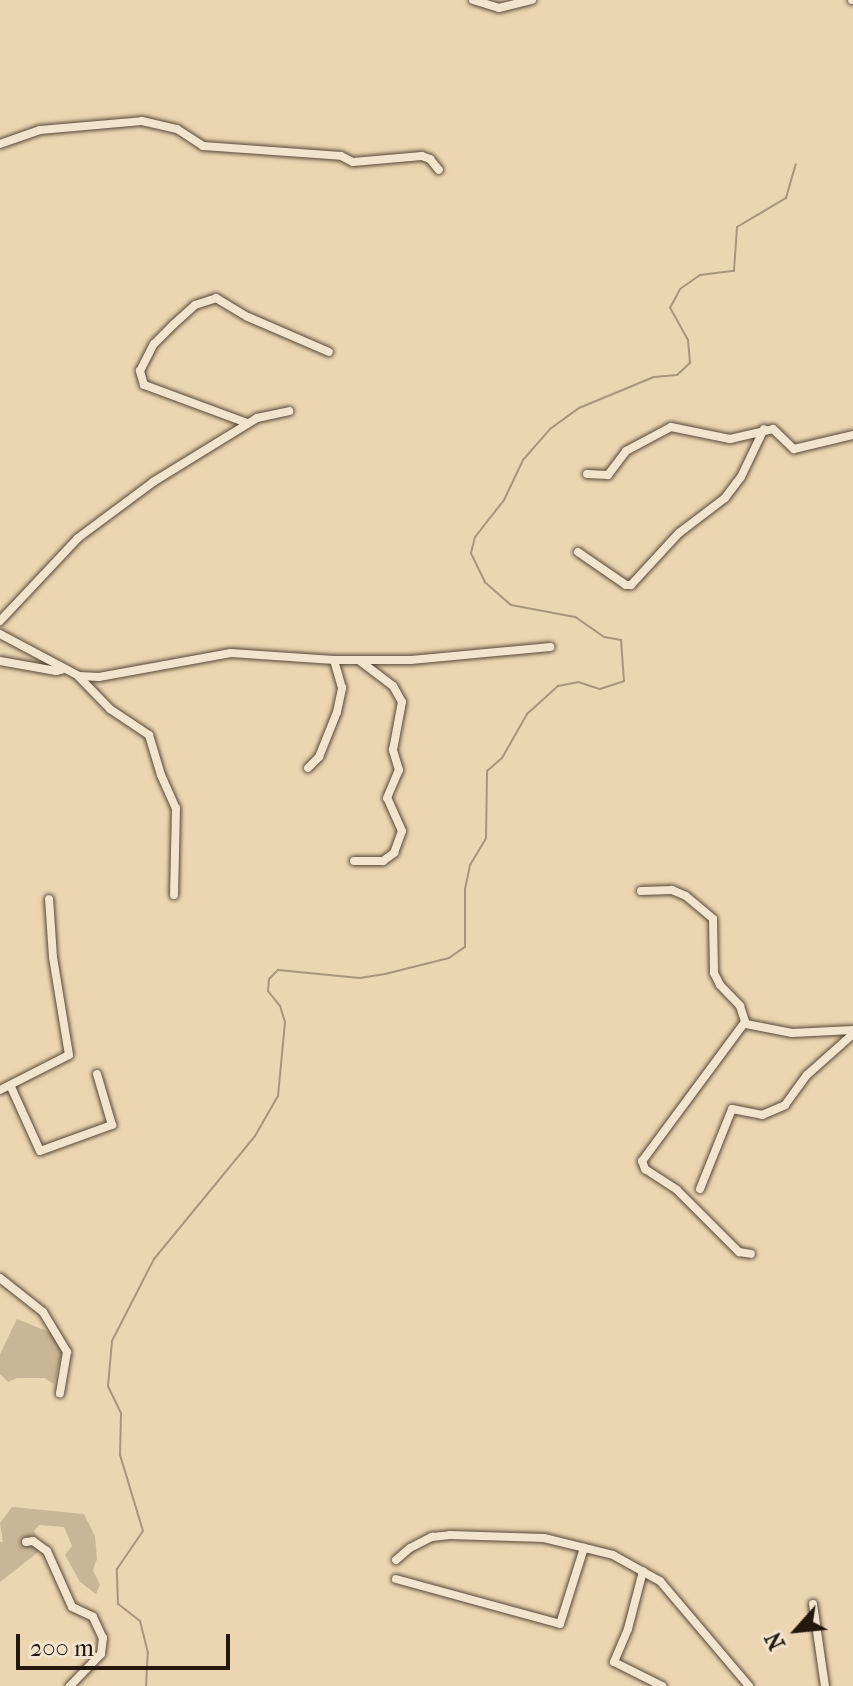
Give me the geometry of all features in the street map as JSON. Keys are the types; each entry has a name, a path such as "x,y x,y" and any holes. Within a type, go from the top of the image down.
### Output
{"street":[{"path":"473,0 499,8 532,0"},
{"path":"0,144 40,130 142,121 177,129 203,146 341,156 353,162 422,156 430,159 439,170"},
{"path":"247,423 144,385 140,371 154,344 195,305 216,298 248,317 329,352"},
{"path":"0,621 78,538 153,482 247,423 289,411"},
{"path":"587,474 608,475 626,451 671,427 730,439 773,429 794,449 853,435"},
{"path":"578,552 626,585 631,585 679,533 725,498 741,477 764,429"},
{"path":"0,634 79,676 110,709 149,735 161,775 176,808 174,895"},
{"path":"79,676 99,677 231,653 334,660 411,660 550,647"},
{"path":"308,768 319,757 337,712 342,688 334,660"},
{"path":"354,861 383,861 394,853 402,831 387,798 399,770 393,750 402,702 393,686 359,660"},
{"path":"0,661 56,671 65,669"},
{"path":"641,891 672,890 686,896 713,919 714,973 720,985 740,1006 745,1022"},
{"path":"0,1090 69,1055 53,957 49,899"},
{"path":"745,1022 792,1033 853,1032"},
{"path":"745,1022 642,1161 645,1169 677,1190 739,1252 751,1254"},
{"path":"700,1189 732,1109 762,1115 785,1105 807,1075 853,1032"},
{"path":"11,1087 40,1151 112,1125 97,1074"},
{"path":"0,1278 43,1312 67,1352 60,1393"},
{"path":"396,1560 421,1542 450,1535 544,1538 613,1555 660,1581 749,1686"},
{"path":"26,1542 33,1541 47,1551 72,1607 93,1617 103,1638 101,1654 70,1686"},
{"path":"396,1579 560,1624 584,1548"},
{"path":"643,1571 628,1629 614,1662 662,1686"},
{"path":"813,1604 825,1686"}],"shaded area":[{"path":"17,1319 51,1333 62,1352 54,1384 44,1378 17,1378 8,1382 0,1374 0,1354"},
{"path":"12,1507 84,1514 95,1536 97,1559 93,1570 100,1585 96,1594 80,1582 65,1555 72,1546 64,1527 39,1525 34,1531 42,1549 0,1582 0,1542 3,1542 0,1523"}],"waterway":[{"path":"146,1686 148,1653 140,1621 118,1604 117,1569 143,1531 120,1455 121,1413 108,1386 112,1341 154,1259 255,1136 278,1096 285,1022 280,1006 268,991 269,979 278,970 360,978 385,974 449,958 465,947 465,889 470,865 486,838 487,771 502,758 527,714 558,686 578,682 600,689 624,681 621,640 604,637 575,617 511,605 485,582 471,553 475,537 504,500 523,460 550,429 579,408 654,377 677,375 690,363 688,340 670,308 680,289 700,275 734,271 737,227 786,198 796,164"}]}
